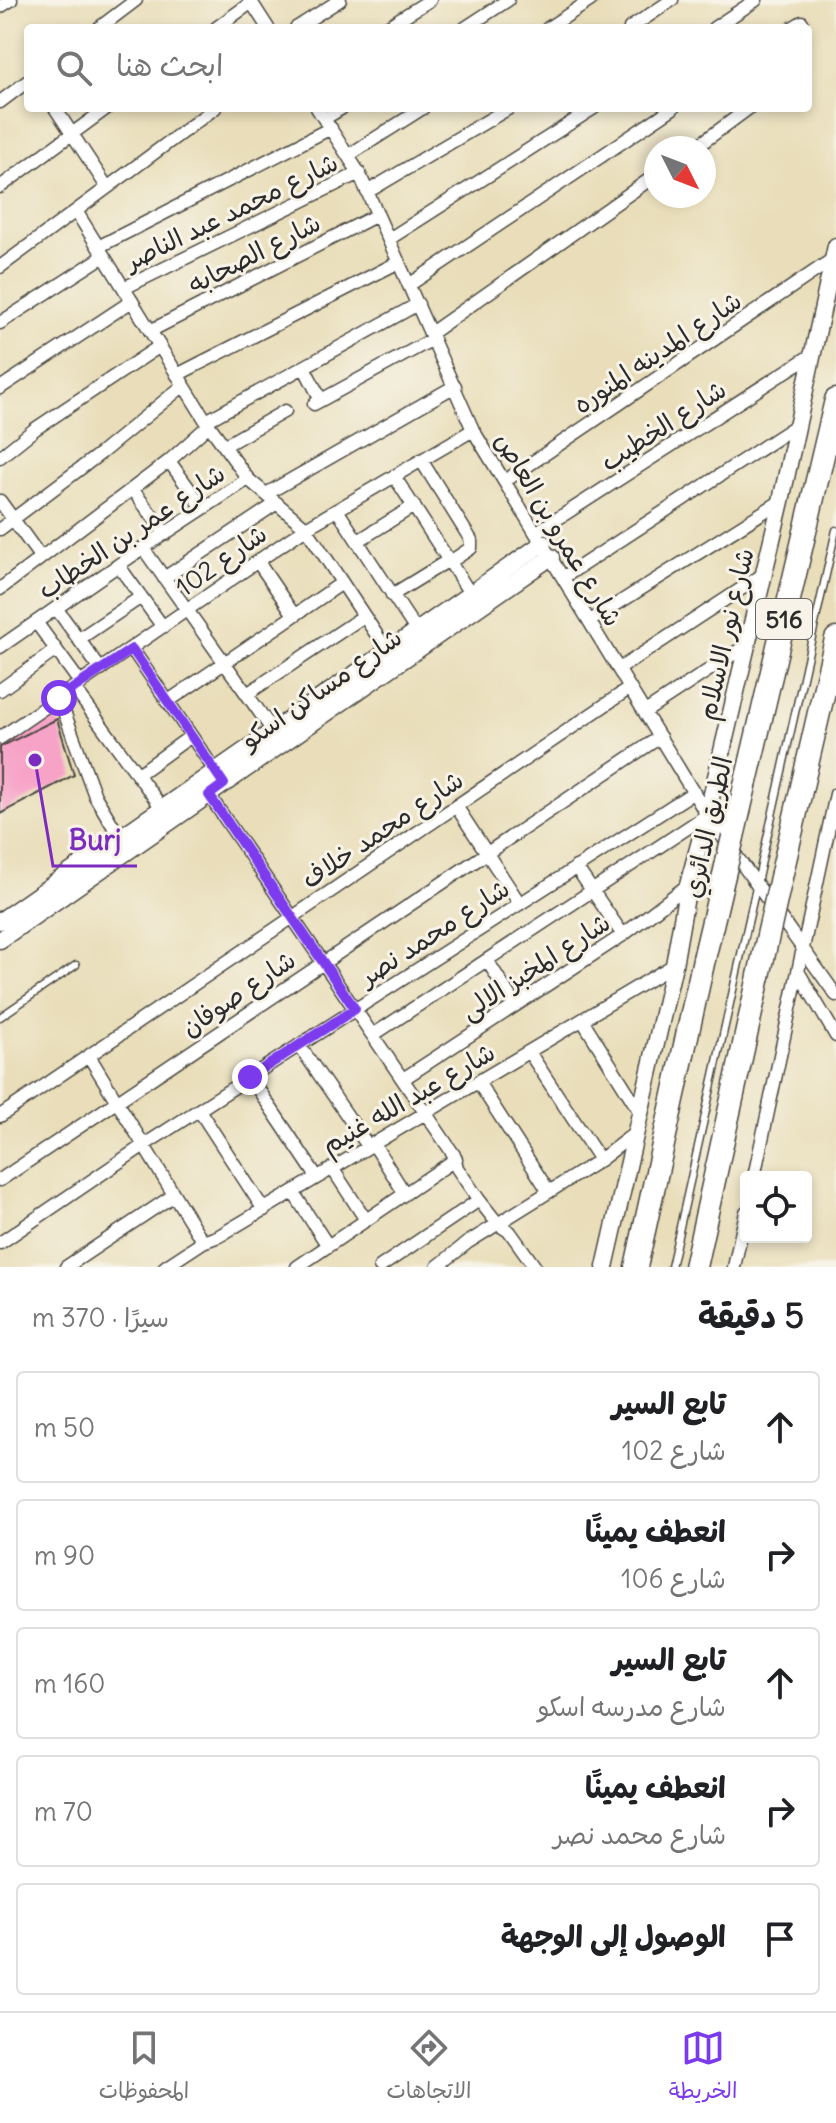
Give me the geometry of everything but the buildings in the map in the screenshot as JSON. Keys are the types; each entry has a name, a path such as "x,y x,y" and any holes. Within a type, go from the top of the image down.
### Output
{"highway":[{"name":"الطريق الدائري","path":"636,1267 704,959 836,400"},
{"name":"516","path":"695,1267 836,639"}],"street":[{"path":"104,24 136,0"},
{"path":"302,24 340,0"},
{"path":"391,24 430,0"},
{"path":"471,24 508,0"},
{"path":"554,24 591,0"},
{"path":"636,24 672,0"},
{"path":"720,24 756,0"},
{"path":"221,24 251,1 265,24"},
{"path":"0,102 24,84"},
{"path":"58,112 107,187"},
{"path":"0,187 102,112"},
{"path":"0,267 210,112"},
{"path":"349,155 417,112"},
{"path":"367,192 502,112"},
{"path":"389,239 588,112"},
{"path":"409,285 667,112"},
{"path":"711,136 744,112"},
{"path":"0,323 101,251 324,118"},
{"name":"شارع عمرو بن العاص","path":"324,118 359,173 473,430 707,815 835,991"},
{"name":"شارع محمد عبد الناصر","path":"124,288 359,173"},
{"path":"304,367 318,402 432,336 644,184"},
{"path":"76,211 224,446 248,479 306,528 388,652"},
{"name":"شارع الصحابه","path":"150,331 377,215"},
{"name":"شارع نور الاسلام","path":"605,1267 674,965 688,885 781,501 835,252"},
{"name":"شارع المدينه المنوره","path":"505,481 835,252"},
{"path":"0,529 101,453 181,380 399,262"},
{"path":"0,388 132,301"},
{"path":"0,589 169,461 208,423 418,304"},
{"path":"0,457 35,429 160,346"},
{"name":"شارع الخطيب","path":"544,544 813,354"},
{"path":"266,494 455,386"},
{"path":"224,446 285,411"},
{"path":"564,577 797,425"},
{"name":"شارع 102","path":"0,738 306,528 473,430"},
{"path":"392,595 471,548 471,540 421,460"},
{"path":"169,461 203,508"},
{"path":"394,476 475,600"},
{"name":"شارع عمر بن الخطاب","path":"0,647 248,479"},
{"path":"132,489 166,534"},
{"path":"0,501 41,558"},
{"path":"590,621 781,501"},
{"path":"164,578 277,503"},
{"path":"358,541 414,506"},
{"path":"337,510 421,638"},
{"name":"شارع مساكن اسكو","path":"0,940 124,844 162,808 219,778 475,600 544,544"},
{"path":"143,548 273,731"},
{"path":"258,562 294,615"},
{"path":"118,565 163,627"},
{"path":"619,669 764,574"},
{"path":"167,702 342,583"},
{"path":"79,639 141,597"},
{"path":"56,608 101,670"},
{"path":"247,694 364,616"},
{"path":"36,622 162,808"},
{"name":"شارع مساكن اسكو","path":"0,921 209,795 219,778 273,731 334,698 388,652 421,638"},
{"path":"645,712 747,645"},
{"path":"132,649 219,778"},
{"path":"0,690 56,650"},
{"name":"شارع محمد خلاف","path":"0,1116 630,688"},
{"path":"59,698 95,796 124,844"},
{"path":"137,775 191,736"},
{"name":"شارع صوفان","path":"0,1180 660,737"},
{"name":"شارع محمد نصر","path":"0,1243 144,1145 694,792"},
{"path":"209,795 426,1113 479,1200 498,1224 510,1232 535,1267"},
{"path":"755,1171 835,801"},
{"path":"456,806 520,904"},
{"path":"373,1035 707,815"},
{"path":"826,842 836,859"},
{"path":"576,867 623,935"},
{"name":"شارع المخبز الالى","path":"403,1079 623,935 688,885"},
{"path":"487,960 515,1005"},
{"name":"شارع عبد الله غنيم","path":"165,1267 674,965"},
{"path":"799,973 836,1036"},
{"path":"583,1021 640,1112"},
{"path":"299,1045 405,1194"},
{"path":"529,1052 600,1160"},
{"path":"89,1056 203,1242"},
{"path":"250,1077 317,1177"},
{"path":"478,1082 549,1192"},
{"path":"199,1110 264,1210"},
{"path":"437,1267 453,1253 600,1160 635,1133"},
{"path":"297,1267 456,1159"},
{"path":"332,1168 366,1220"},
{"path":"293,1192 328,1246"},
{"path":"66,1267 174,1195"},
{"path":"380,1267 479,1200"},
{"path":"734,1267 740,1240"}],"lane":[{"path":"671,1267 836,530"},
{"path":"0,1017 76,965"}],"place":[{"name":"Burj","path":"35,760"}],"route":[{"path":"59,698 132,649 224,784 209,795 355,1009 250,1077"}]}
